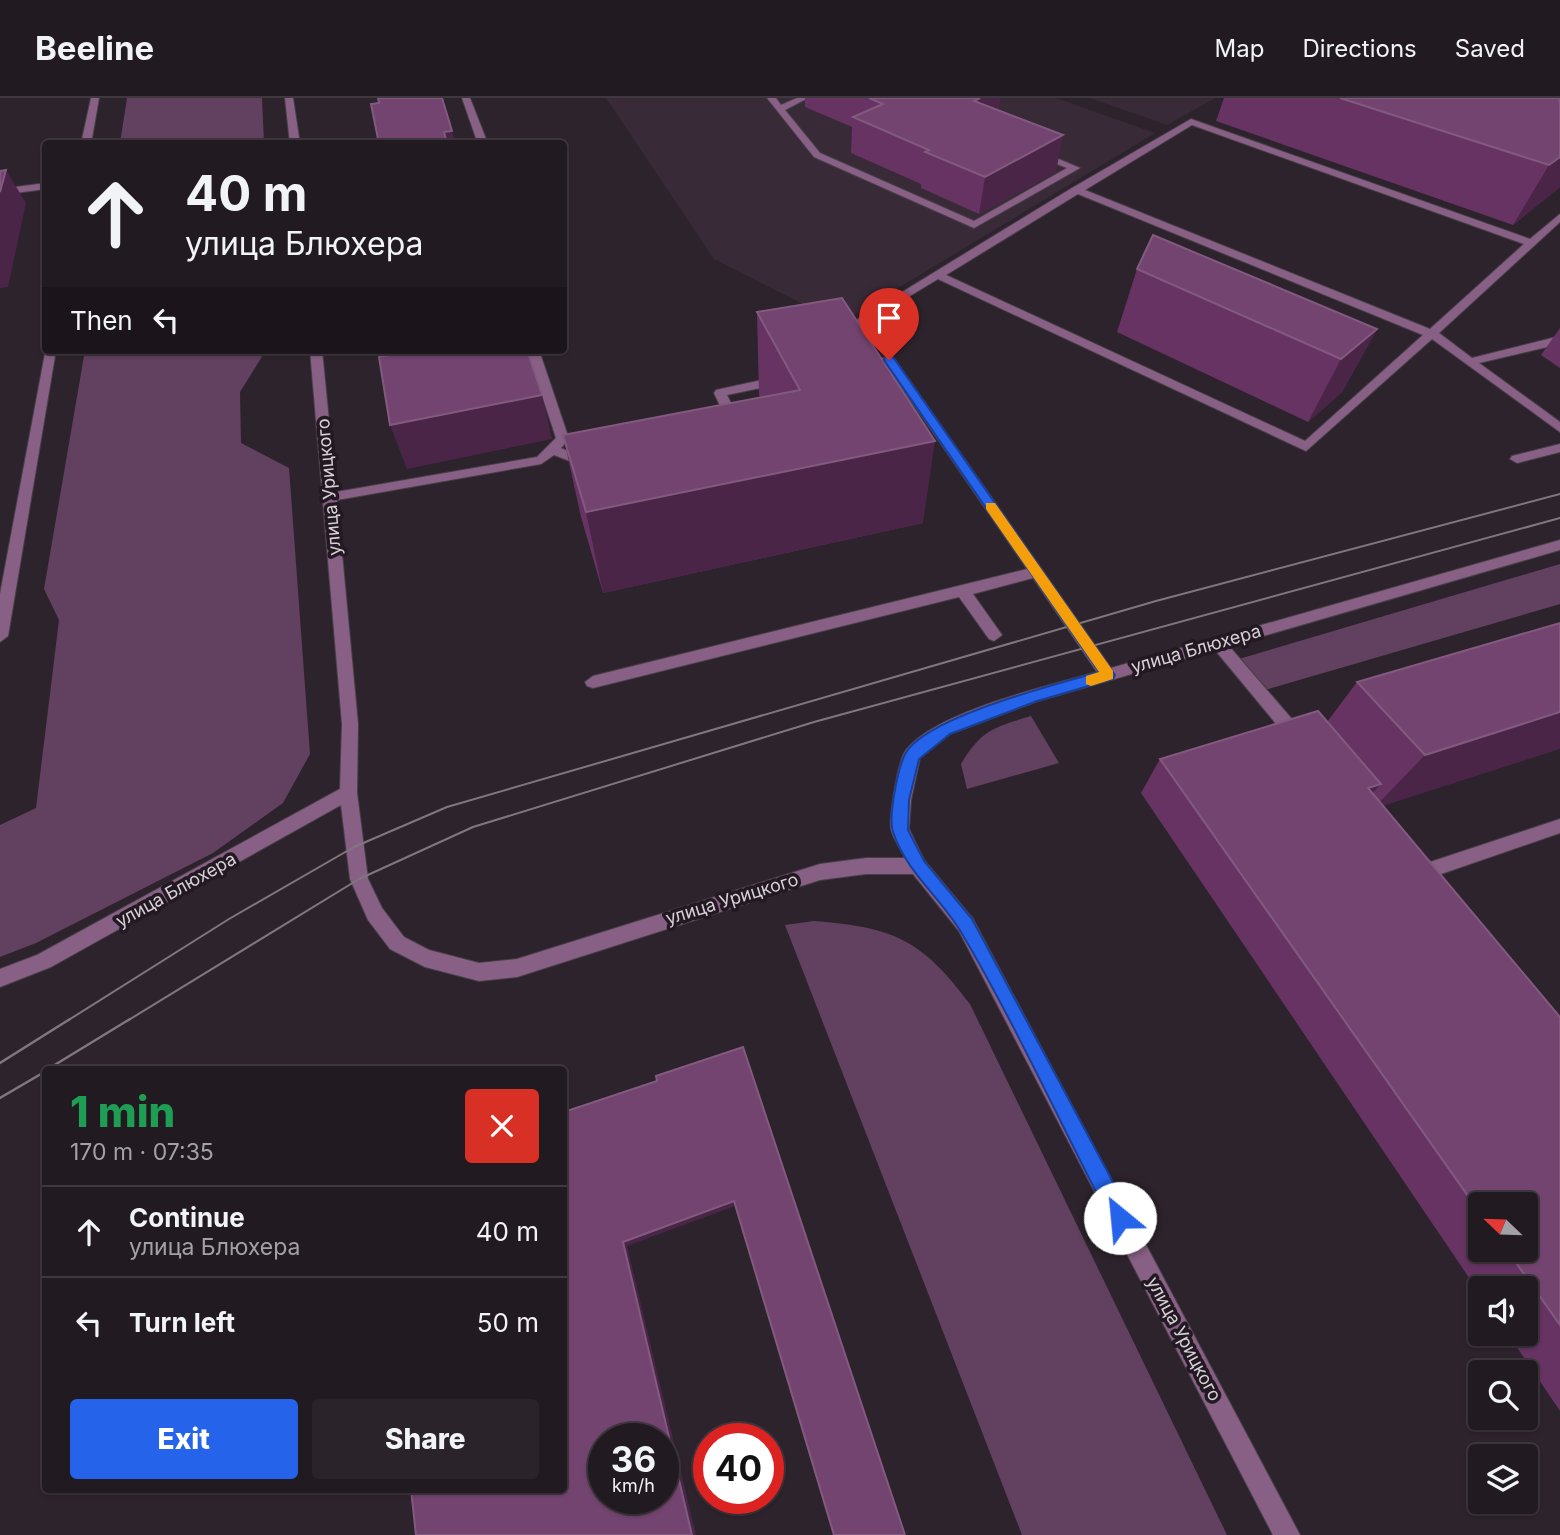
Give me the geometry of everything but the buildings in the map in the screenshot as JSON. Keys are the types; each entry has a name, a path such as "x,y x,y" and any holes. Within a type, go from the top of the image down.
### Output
{"street":[{"path":"87,140 95,98"},
{"path":"289,98 294,140"},
{"path":"466,98 482,140"},
{"path":"771,98 817,155 974,226 1075,169 1024,149"},
{"path":"779,109 804,98"},
{"path":"838,335 1191,122 1531,243"},
{"path":"0,192 42,187"},
{"path":"1076,190 1432,334 1560,428"},
{"path":"939,275 1306,447 1560,218"},
{"path":"1469,362 1560,340"},
{"path":"0,636 49,354"},
{"name":"улица Урицкого","path":"316,354 350,724 348,793 359,878 375,914 397,943 425,958 480,972 517,968 820,872 866,866 918,866 966,925 1287,1535"},
{"path":"330,498 541,460 563,439 534,354"},
{"path":"850,366 889,360 1108,675"},
{"path":"744,441 720,393 795,377"},
{"path":"1517,459 1560,448"},
{"path":"552,449 600,470"},
{"name":"улица Блюхера","path":"918,866 900,830 901,800 912,755 944,729 1034,696 1560,545"},
{"path":"593,682 1036,572"},
{"path":"963,591 994,635"},
{"path":"1217,642 1309,752"},
{"name":"улица Блюхера","path":"0,978 44,961 80,942 348,793"},
{"path":"1415,875 1560,825"}],"shaded area":[{"path":"127,98 262,98 264,140 120,140"},
{"path":"606,98 1056,98 1155,133 840,323 714,259"},
{"path":"1090,98 1215,98 1167,125"},
{"path":"84,354 264,354 240,392 241,443 289,468 310,754 283,803 213,853 36,943 0,957 0,825 36,808 59,620 44,589"},
{"path":"1560,564 1560,604 1258,692 1232,661"},
{"path":"1031,716 1059,763 967,789 961,764 975,744 998,727"},
{"path":"814,921 865,928 904,941 937,965 970,1004 1227,1535 1022,1535 785,925"}],"tram line":[{"path":"67,1021 229,919 354,847 447,807 1156,601 1560,494"},
{"path":"127,1021 359,879 473,827 814,722 1560,518"},
{"path":"0,1063 70,1019"},
{"path":"53,1066 130,1019"},
{"path":"0,1098 42,1073"}],"slow traffic":[{"path":"990,506 1108,675 1091,680"}],"route":[{"path":"889,360 1108,675 1034,696 944,729 912,755 901,800 900,830 918,866 966,925 1120,1218"}]}
